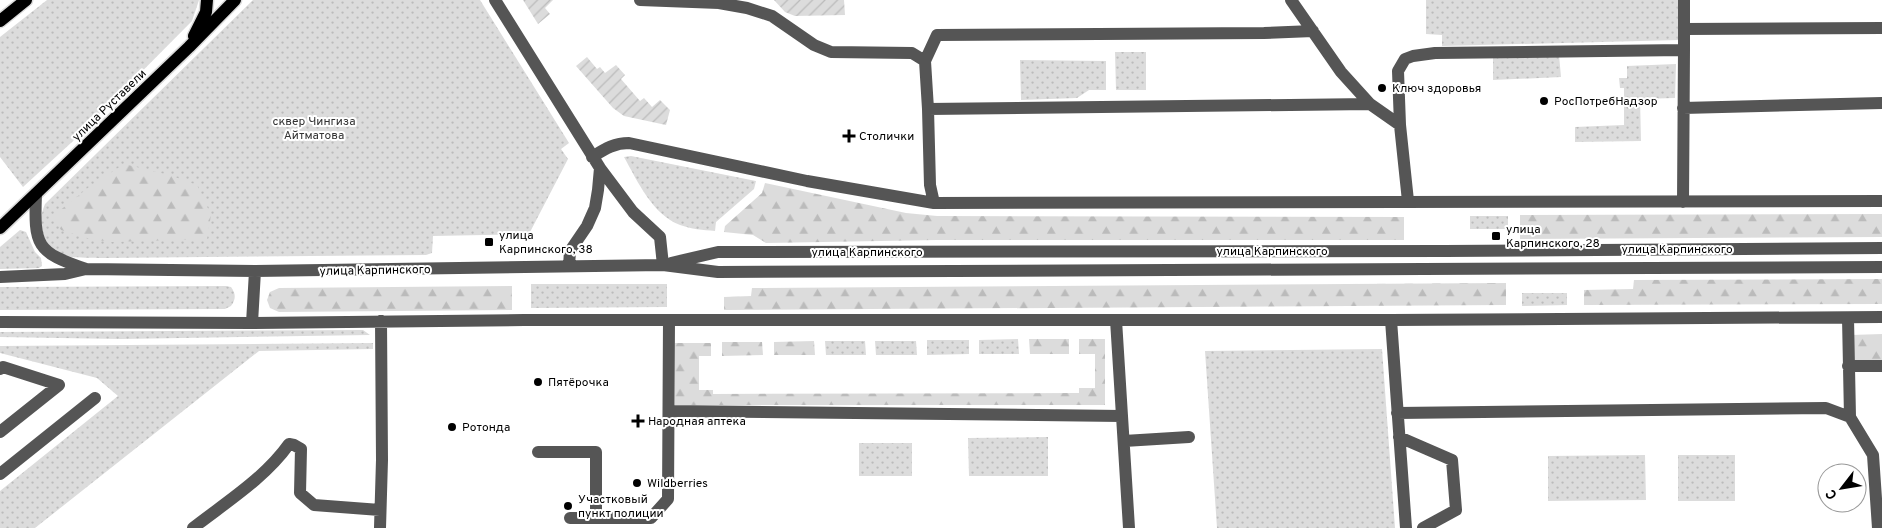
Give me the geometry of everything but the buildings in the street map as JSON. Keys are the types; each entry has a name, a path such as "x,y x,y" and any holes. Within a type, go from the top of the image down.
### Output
{"main road":[{"path":"0,21 26,0"},
{"path":"189,47 206,12 207,0"},
{"name":"улица Руставели","path":"1,226 189,47 235,0"}],"street":[{"path":"495,0 592,157 633,212 660,237 663,265"},
{"path":"640,0 722,2 772,16 814,45 832,52 912,54 925,61"},
{"path":"1291,0 1340,72 1370,104 1400,125"},
{"path":"1684,0 1684,202"},
{"path":"1684,29 1882,28"},
{"path":"934,203 930,185 925,61 937,35 1312,31"},
{"path":"1408,201 1400,125 1398,71 1405,59 1412,56 1435,53 1684,50"},
{"path":"1683,108 1882,103"},
{"path":"928,109 1370,104"},
{"path":"592,157 619,142 629,142 807,181 934,203 1882,201"},
{"path":"569,266 570,251 587,226 595,208 600,168"},
{"name":"улица Карпинского","path":"36,194 36,231 40,242 47,252 58,260 86,269"},
{"name":"улица Карпинского","path":"663,265 718,252 1882,248"},
{"name":"улица Карпинского","path":"0,277 65,274 86,269 255,271 663,265 718,272 1882,267"},
{"path":"252,324 255,271"},
{"path":"0,322 252,324 381,321 1391,320 1882,317"},
{"path":"1848,318 1850,417 1877,455 1878,528"},
{"path":"570,518 651,518 668,500 669,320"},
{"path":"1116,320 1129,528"},
{"path":"1391,320 1406,528"},
{"path":"380,528 382,460 381,321"},
{"path":"1848,366 1882,366"},
{"path":"0,369 3,367 59,385 0,432"},
{"path":"0,474 95,398"},
{"path":"1397,413 1826,408 1850,417"},
{"path":"669,411 1122,416"},
{"path":"1124,441 1189,437"},
{"path":"1399,437 1452,460 1456,510 1423,528"},
{"path":"193,528 248,485 282,455 289,444 301,449 300,493 314,505 380,510"},
{"path":"538,452 596,452 596,518"}],"green space":[{"path":"47,0 199,0 192,21 72,142 23,187 0,157 0,37"},
{"name":"сквер Чингиза Айтматова","path":"253,0 480,0 569,143 561,149 568,159 529,234 433,236 432,253 426,255 102,258 62,255 49,246 42,233 41,226 45,204"},
{"path":"523,0 553,0 545,8 550,14 538,24"},
{"path":"774,0 844,0 845,15 795,16 785,12"},
{"path":"1426,0 1678,0 1679,40 1442,46 1442,35 1426,34"},
{"path":"1115,52 1146,52 1146,90 1116,90"},
{"path":"1559,55 1561,77 1493,80 1493,56"},
{"path":"587,57 597,69 600,67 605,73 616,65 625,75 621,79 640,101 644,98 652,107 660,100 670,110 666,125 624,116 613,108 576,66"},
{"path":"1020,60 1106,61 1106,90 1089,90 1077,98 1021,100"},
{"path":"1676,64 1675,98 1640,99 1641,141 1575,142 1575,127 1624,125 1624,88 1620,88 1619,78 1627,78 1627,66"},
{"path":"631,156 756,181 754,189 716,222 715,231 693,228 670,220 654,205 640,187 624,157"},
{"path":"124,164 169,175 197,185 211,215 207,239 112,242 90,239 61,230 53,216 89,187"},
{"path":"765,183 906,213 937,216 1404,217 1404,240 937,240 766,243 753,235 724,232 725,226 762,193"},
{"path":"1882,214 1882,237 1520,239 1520,215"},
{"path":"1470,216 1508,216 1508,229 1470,229"},
{"path":"20,230 26,232 35,252 41,258 42,266 39,268 0,269 0,247"},
{"path":"1882,279 1882,304 1584,305 1584,290 1633,289 1634,280"},
{"path":"1506,283 1506,305 724,310 724,297 751,296 752,288"},
{"path":"531,284 667,284 667,307 531,308"},
{"path":"512,286 512,310 279,312 270,308 267,300 270,292 279,288"},
{"path":"0,287 231,287 235,296 231,306 225,309 0,310"},
{"path":"1522,293 1567,293 1567,305 1522,306"},
{"path":"363,330 370,335 121,339 0,337 0,332"},
{"path":"1882,334 1882,363 1851,363 1851,335"},
{"path":"1018,339 1019,354 979,354 979,340"},
{"path":"1029,339 1069,339 1069,354 1030,354"},
{"path":"1079,339 1105,339 1105,405 675,405 675,343 711,343 711,356 699,356 699,390 713,390 713,394 1079,393 1079,388 1095,388 1095,354 1079,354"},
{"path":"927,340 969,340 969,354 927,355"},
{"path":"814,341 815,355 774,355 774,342"},
{"path":"825,341 865,341 866,355 826,355"},
{"path":"875,341 916,341 917,355 876,355"},
{"path":"722,342 762,342 763,355 722,356"},
{"path":"373,343 373,349 259,351 35,528 0,528 0,491 118,396 97,378 0,353 0,346"},
{"path":"1382,349 1395,528 1217,528 1205,351"},
{"path":"1048,437 1048,476 969,476 968,438"},
{"path":"859,443 912,443 912,476 859,476"},
{"path":"1645,455 1646,500 1548,501 1548,456"},
{"path":"1678,455 1735,455 1735,501 1678,501"}],"place":[{"name":"Ключ здоровья","path":"1382,88"},
{"name":"РосПотребНадзор","path":"1544,101"},
{"name":"Столички","path":"849,136"},
{"name":"улица Карпинского, 28","path":"1496,236"},
{"name":"улица Карпинского, 38","path":"489,242"},
{"name":"Пятёрочка","path":"538,382"},
{"name":"Народная аптека","path":"638,421"},
{"name":"Ротонда","path":"452,427"},
{"name":"Wildberries","path":"637,483"},
{"name":"Участковый пункт полиции","path":"568,506"}]}
